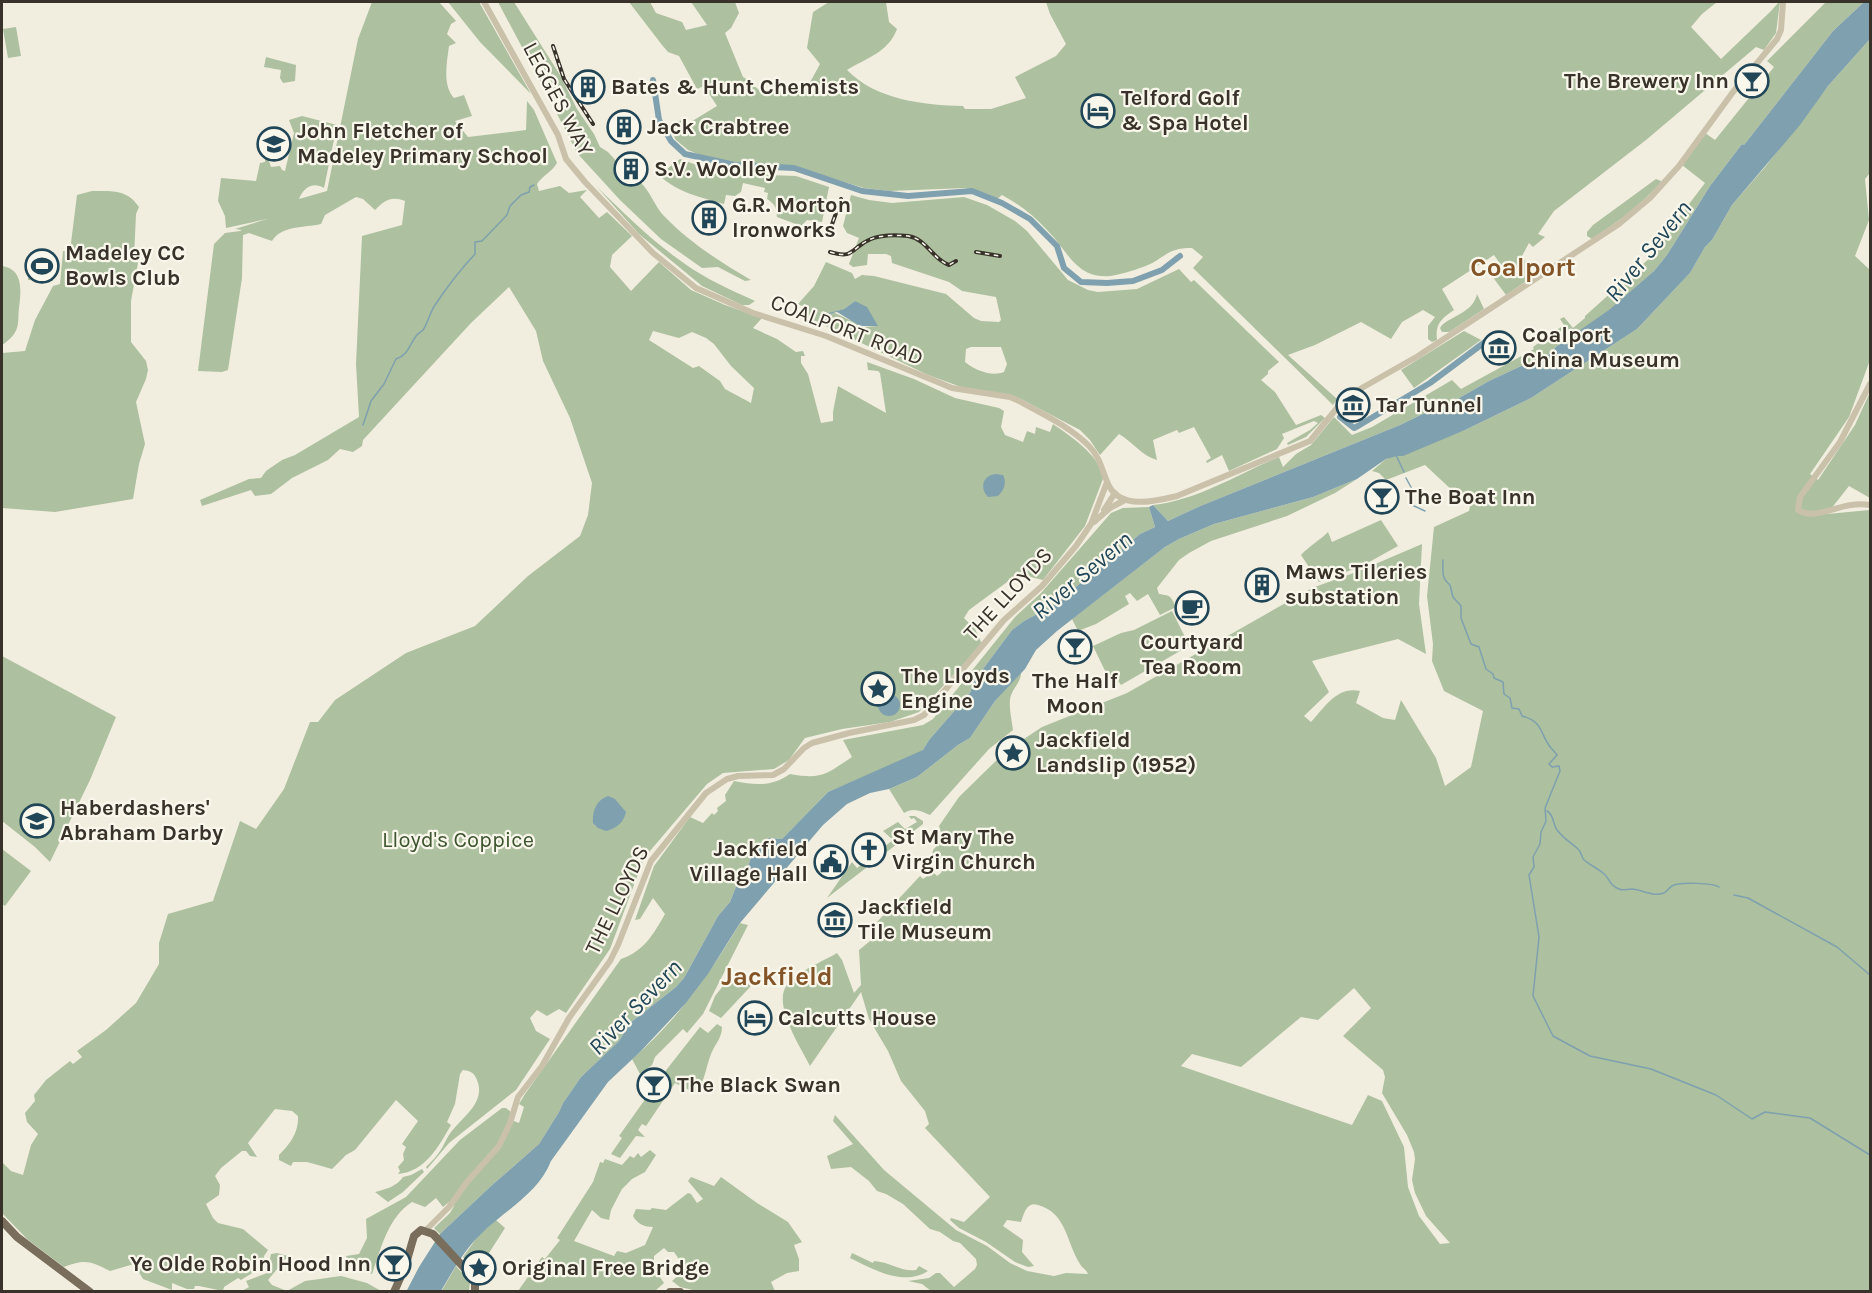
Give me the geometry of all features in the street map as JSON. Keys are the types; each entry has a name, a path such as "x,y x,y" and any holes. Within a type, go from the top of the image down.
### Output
{"main road":[{"path":"2,1221 17,1238 90,1292"},
{"path":"394,1292 405,1267 414,1236 418,1231 425,1231 433,1234 469,1273 475,1281 475,1292"},
{"path":"670,1292 680,1292"}],"street":[{"name":"LEGGES WAY","path":"484,2 558,135 566,159 585,182"},
{"path":"1100,516 1115,493 1125,500 1134,502 1164,499 1193,490 1310,441 1346,397 1418,356 1619,224 1650,198 1679,166 1733,92 1777,39 1781,30 1783,2"},
{"name":"COALPORT ROAD","path":"585,182 653,253 696,288 753,313 825,336 952,388 1010,397 1019,401 1078,435 1096,454 1107,481 1115,493"},
{"path":"1870,384 1840,442 1797,503 1798,510 1803,513 1823,512 1851,505 1870,505"},
{"name":"THE LLOYDS","path":"425,1231 450,1207 467,1182 499,1146 510,1123 518,1097 542,1066 569,1018 610,961 651,861 705,793 727,779 738,776 773,775 784,770 804,748 812,743 914,720 924,715 1004,620 1042,586 1088,529 1107,481"},
{"path":"1088,529 1115,504 1125,500"}],"green space":[{"name":"Lloyd's Coppice","path":"372,2 439,2 456,21 451,24 447,34 456,43 449,46 447,80 450,93 454,98 464,95 472,116 455,121 468,137 526,130 527,101 534,110 557,163 537,184 539,191 560,186 569,193 587,190 580,197 599,218 607,212 632,236 612,255 610,267 631,291 659,262 691,290 762,318 753,328 777,339 796,352 803,351 805,356 801,356 801,363 808,374 821,423 833,421 838,386 886,413 880,373 868,370 867,362 914,379 955,398 999,408 1004,411 1001,427 1005,435 1023,442 1027,431 1035,434 1036,427 1050,432 1053,424 1090,453 1104,476 1085,526 1043,580 1018,574 969,610 964,618 975,629 982,644 919,712 890,722 842,729 805,738 789,760 774,769 723,773 707,784 644,858 610,949 566,1013 559,1009 547,1016 537,1010 530,1018 536,1031 550,1039 516,1090 449,1143 427,1169 426,1167 439,1153 450,1134 476,1102 479,1088 476,1077 470,1071 463,1070 460,1074 455,1104 447,1122 451,1125 430,1157 416,1168 398,1174 400,1171 398,1167 404,1160 403,1154 406,1147 402,1144 418,1121 396,1100 355,1150 346,1155 332,1169 307,1162 293,1162 291,1166 279,1160 279,1155 295,1132 298,1116 292,1111 275,1109 248,1143 257,1157 242,1151 221,1168 215,1176 220,1185 219,1195 206,1204 218,1223 243,1229 268,1250 262,1267 241,1280 238,1278 224,1287 223,1291 199,1286 187,1289 172,1283 172,1290 143,1279 134,1264 110,1271 87,1262 64,1267 27,1239 2,1213 2,1162 11,1171 23,1175 31,1145 38,1134 27,1122 25,1113 35,1101 34,1095 46,1080 70,1061 73,1064 82,1057 77,1051 106,1030 136,1003 159,964 159,943 168,914 213,901 240,821 256,829 284,789 310,722 318,722 335,700 406,653 475,626 528,576 580,536 588,515 592,483 570,418 543,361 536,331 509,287 471,323 363,440 362,446 353,452 340,449 328,460 292,478 271,494 255,496 251,490 202,506 200,500 249,479 261,478 266,471 282,460 295,455 359,417 356,364 362,236 402,225 405,201 388,200 375,210 363,199 356,197 325,215 321,224 281,232 272,241 249,233 243,235 242,278 228,370 198,371 214,244 225,233 240,231 242,230 235,229 267,219 226,228 225,216 218,201 221,178 256,181 260,163 265,162 268,158 271,167 280,166 285,171 294,133 289,120 302,116 337,125 324,188 316,185 309,187 299,199 327,191 358,39","holes":["653,331 679,338 692,332 714,344 731,366 754,388 751,403 725,389 720,381 699,366 693,368 649,340"]},
{"path":"448,2 479,2 531,94 480,42"},
{"path":"498,2 514,2 560,75 600,147 608,152 631,177 642,184 660,211 694,243 751,280 745,281 718,267 702,268 661,239 620,200 577,153 555,110 563,105 559,98 551,102"},
{"path":"629,2 650,2 656,13 682,22 686,30 707,25 691,2 735,2 739,13 731,28 725,33 743,77 758,89 775,92 807,88 820,64 807,48 813,12 829,2 886,2 889,22 897,29 893,37 876,54 847,70 872,88 901,99 963,106 965,109 991,109 1026,98 1015,77 1056,56 1066,44 1046,2 1717,2 1691,27 1721,59 1780,2 1776,33 1764,50 1756,47 1646,140 1554,211 1538,234 1545,237 1533,247 1529,243 1522,256 1535,275 1506,295 1492,276 1503,268 1494,255 1442,289 1454,310 1440,322 1437,340 1432,342 1428,339 1428,326 1435,317 1423,310 1402,322 1391,339 1361,322 1315,345 1288,355 1337,399 1333,405 1193,268 1203,257 1192,248 1172,251 1150,264 1126,272 1098,276 1080,268 1036,219 1002,195 996,200 965,188 889,191 864,188 788,165 765,167 734,164 688,150 676,140 668,125 685,119 689,123 717,106 704,86 697,89 679,56 668,52"},
{"path":"1826,2 1864,2 1833,31 1744,145 1742,144 1710,186 1667,255 1654,271 1609,311 1557,346 1546,357 1543,356 1489,381 1447,405 1400,425 1168,521 1153,505 1186,498 1218,486 1279,457 1283,467 1296,454 1311,445 1334,417 1352,435 1372,427 1452,380 1461,389 1534,349 1533,347 1564,325 1560,319 1564,317 1573,328 1652,256 1705,183 1682,165 1705,133 1715,140 1774,67 1767,61"},
{"path":"16,27 21,56 8,58 3,29"},
{"path":"1870,39 1870,173 1865,179 1869,220 1855,256 1870,270 1870,360 1849,417 1810,474 1818,480 1855,425 1870,392 1870,498 1849,486 1827,514 1870,510 1870,1291 931,1291 922,1284 908,1281 929,1278 940,1273 954,1287 975,1269 976,1259 960,1243 930,1229 903,1204 877,1191 869,1181 851,1167 831,1169 827,1156 853,1144 833,1121 835,1115 884,1170 956,1230 1027,1271 1054,1276 1066,1273 1088,1274 1075,1255 1065,1229 1055,1214 1038,1205 1029,1206 1021,1222 1007,1220 1003,1226 1023,1240 1022,1252 1034,1266 1028,1267 1015,1262 986,1242 959,1228 950,1220 951,1218 964,1222 990,1197 925,1128 929,1124 925,1111 901,1081 888,1051 869,1019 861,992 810,1066 785,1014 783,993 787,985 804,971 837,953 842,960 854,993 861,985 859,950 880,933 877,922 920,876 923,879 933,872 937,876 941,873 944,866 941,861 938,863 932,855 933,850 943,839 939,826 959,797 1006,751 1042,727 1127,693 1312,588 1422,544 1419,604 1426,654 1398,639 1312,661 1329,692 1304,716 1311,722 1332,699 1352,690 1360,691 1356,703 1383,718 1395,720 1401,700 1436,758 1445,786 1471,767 1483,711 1444,691 1432,661 1433,644 1427,596 1434,527 1469,511 1470,507 1425,465 1386,480 1379,473 1372,471 1386,459 1465,430 1531,398 1637,329 1690,273 1732,205 1765,167 1828,86","holes":["1354,988 1371,1008 1343,1036 1383,1070 1385,1077 1382,1093 1407,1135 1414,1152 1412,1180 1415,1193 1426,1216 1450,1243 1440,1244 1419,1216 1408,1187 1404,1147 1382,1101 1368,1095 1352,1125 1181,1066 1192,1054 1241,1067 1301,1017 1318,1020"]},
{"path":"266,57 296,65 295,81 283,83 280,78 281,70 264,67"},
{"path":"680,159 697,165 743,174 796,176 829,187 822,222 807,220 801,226 777,217 775,206 767,199 768,193 764,192 765,188 743,183 741,192 735,196 726,195 724,204 682,190 659,175"},
{"path":"1656,179 1661,181 1660,184 1631,212 1592,239 1587,236 1587,232 1593,225"},
{"path":"597,187 673,255 710,279 755,301 749,305 742,305 702,286 639,234"},
{"path":"92,191 112,191 124,194 139,207 136,214 134,258 138,263 131,301 131,342 146,361 148,370 136,402 145,444 133,499 55,512 2,508 2,353 25,351 35,320 53,286 60,284 63,251 70,251 77,195"},
{"path":"851,195 892,203 964,197 987,205 1015,221 1027,231 1068,280 1088,290 1098,292 1137,289 1179,269 1191,282 1194,280 1279,362 1261,380 1275,392 1296,425 1321,415 1325,418 1306,437 1288,445 1287,443 1318,423 1314,421 1282,434 1284,438 1277,449 1229,471 1222,455 1207,463 1206,461 1211,458 1194,427 1179,433 1177,430 1153,440 1157,460 1119,434 1100,455 1080,430 1021,399 964,388 928,375 801,314 804,307 798,304 814,286 826,262 852,273 855,279 862,275 874,276 946,294 974,318 981,321 999,322 1001,320 996,297 962,291 949,282 892,263 891,256 886,254 868,254 867,265 853,267 849,264 859,238 847,233 843,226","holes":["855,301 875,322 876,326 864,327 833,312 844,309","1001,347 1007,364 1004,372 994,374 983,372 965,362 966,349"]},
{"name":"Madeley CC Bowls Club","path":"30,252 54,252 53,281 28,280"},
{"path":"2,266 9,268 18,276 20,288 17,328 11,338 2,345"},
{"path":"1477,294 1484,309 1449,332 1442,332 1440,328 1442,325 1472,305"},
{"path":"1464,331 1481,340 1414,388 1401,370"},
{"path":"1357,479 1335,493 1287,516 1211,541 1179,560 1157,588 1159,594 1171,598 1176,607 1160,615 1148,594 1137,601 1130,593 1125,596 1129,604 1096,624 1078,631 1072,619 1165,547 1179,539 1214,524 1313,497"},
{"path":"1149,507 1155,527 1140,534 1054,605 1012,630 974,681 970,693 929,740 922,752 828,792 782,839 768,838 751,857 747,870 739,879 730,902 718,916 684,978 630,1023 619,1041 581,1077 539,1144 440,1234 434,1228 454,1206 449,1202 443,1207 436,1198 425,1207 412,1202 404,1208 391,1225 372,1274 350,1266 346,1256 359,1254 367,1238 366,1219 406,1197 460,1140 502,1108 511,1112 509,1119 519,1123 524,1107 519,1104 525,1094 621,959 642,947 665,914 653,898 640,919 635,920 654,866 690,817 703,823 712,813 714,815 718,811 717,808 726,801 725,795 734,781 763,784 777,781 790,774 817,776 836,768 852,757 843,740 923,725 933,719 1015,617 1041,593 1111,513 1123,508"},
{"path":"1381,520 1398,546 1362,566 1319,582 1301,555 1304,552 1328,532 1332,542"},
{"path":"1172,611 1188,643 1187,647 1121,685 1115,676 1109,679 1093,646 1121,633 1134,630"},
{"name":"Haberdashers' Abraham Darby","path":"2,656 116,717 90,780 50,862 2,821"},
{"path":"1021,672 1010,700 1013,730 989,749 930,815 914,810 904,813 889,789 917,777 970,738 995,701"},
{"path":"909,816 915,816 923,821 923,824 827,898 852,862 857,868 893,840 883,831 898,822 905,829 917,822"},
{"path":"2,849 31,871 5,906 2,904"},
{"path":"740,923 748,925 703,1014 687,1033 683,1029 655,1057 652,1065 640,1074 632,1059 664,1029 692,995"},
{"path":"738,974 751,986 721,1018 709,1011 715,996"},
{"path":"717,1024 722,1027 721,1034 698,1091 691,1091 675,1083 646,1126 642,1124 638,1130 645,1137 636,1136 620,1158 611,1154 622,1138 619,1136 646,1098 649,1099 660,1078 700,1027 708,1033"},
{"path":"650,1150 656,1155 645,1172 632,1179 622,1189 611,1210 609,1220 601,1218 592,1210 574,1241 614,1256 617,1251 626,1253 645,1245 653,1227 644,1226 637,1221 633,1216 636,1209 666,1210 688,1193 697,1203 703,1199 688,1181 691,1177 714,1186 721,1177 788,1222 802,1242 794,1245 799,1259 799,1271 787,1273 771,1282 775,1291 697,1291 680,1287 672,1281 681,1273 683,1265 674,1252 668,1252 664,1248 654,1256 654,1268 664,1283 655,1291 518,1291 542,1257 545,1259 560,1240 557,1238 593,1182 600,1162 603,1163 605,1159 622,1165 630,1156 634,1158 638,1153 641,1157"},
{"path":"422,1169 424,1172 403,1192 388,1202 375,1192 390,1187 403,1177"},
{"path":"496,1220 505,1228 489,1253 481,1258 480,1260 486,1263 471,1266 463,1257 478,1236"},
{"path":"852,1253 873,1263 874,1261 880,1262 911,1270 916,1270 919,1266 928,1271 908,1277 888,1275 850,1258"},
{"path":"271,1254 288,1256 268,1280 272,1285 287,1291 242,1291 249,1287 246,1281 267,1273"},
{"path":"456,1266 470,1282 469,1291 441,1292"},
{"path":"341,1276 367,1283 381,1291 287,1291 305,1281"}],"water":[{"path":"1864,2 1870,2 1870,39 1828,86 1800,125 1732,205 1690,273 1637,329 1531,398 1465,430 1403,456 1386,459 1357,479 1313,497 1214,524 1179,539 1165,547 1057,631 1036,650 1025,669 995,701 970,738 917,777 889,789 870,793 847,804 823,825 740,923 708,974 686,1003 608,1082 530,1192 475,1240 441,1291 406,1292 440,1234 539,1144 581,1077 619,1041 630,1023 684,978 718,916 730,902 739,879 747,870 751,857 768,838 782,839 828,792 923,750 970,693 974,681 1012,630 1054,605 1140,534 1155,527 1149,507 1153,505 1168,521 1447,405 1489,381 1543,356 1546,357 1557,346 1609,310 1654,271 1667,255 1710,186 1742,144 1744,145 1833,31"},
{"path":"855,301 867,307 878,326 860,326 837,312 821,316 844,309"},
{"path":"996,474 1003,475 1004,486 998,496 988,497 983,486 985,479"},
{"path":"889,694 897,697 900,705 897,713 889,716 881,713 878,705 881,697"},
{"path":"608,796 615,799 626,812 619,825 606,831 598,828 593,823 593,819 598,803"}],"waterway":[{"path":"653,80 659,120 671,141 685,154 735,165 794,168 862,191 908,196 972,191 1002,203 1030,219 1057,246 1064,268 1081,282 1133,281 1162,270 1180,256"},
{"path":"363,425 371,401 384,384 396,359 406,353 416,336 423,330 433,308 475,254 475,242 482,241 507,215 510,206 521,195 529,192 530,187 534,185"},
{"path":"1340,417 1354,428 1358,426 1430,383 1493,336"},
{"path":"1396,455 1404,472"},
{"path":"1406,478 1412,489 1410,502 1425,511"},
{"path":"1443,560 1444,577 1450,585 1453,597 1461,606 1461,618 1471,644 1479,647 1486,669 1493,674 1494,678 1503,682 1504,694 1510,698 1512,708 1519,709 1522,716 1538,725 1547,743 1557,755 1549,764 1552,767 1559,766 1560,771 1545,808 1546,821 1541,832 1540,844 1533,857 1534,867 1529,875 1539,937 1533,996 1553,1036 1590,1056 1651,1069 1716,1095 1752,1119 1765,1112 1810,1118 1870,1155"},
{"path":"1547,811 1559,833 1579,850 1584,860 1603,873 1616,888 1655,894 1664,893 1678,884 1704,884 1719,887"},
{"path":"1734,895 1748,898 1837,947 1870,975"}],"railway":[{"path":"553,46 564,79 593,124"},
{"path":"830,230 841,199"},
{"path":"830,252 849,254 865,242 875,238 908,236 920,241 943,262 949,265 956,261"},
{"path":"976,252 1000,256"}],"place":[{"name":"The Brewery Inn","path":"1752,81"},
{"name":"Bates & Hunt Chemists","path":"588,87"},
{"name":"Telford Golf & Spa Hotel","path":"1098,111"},
{"name":"Jack Crabtree","path":"624,127"},
{"name":"John Fletcher of Madeley Primary School","path":"274,144"},
{"name":"S.V. Woolley","path":"631,169"},
{"name":"G.R. Morton Ironworks","path":"709,218"},
{"name":"Madeley CC Bowls Club","path":"42,266"},
{"name":"Coalport China Museum","path":"1499,348"},
{"name":"Tar Tunnel","path":"1353,405"},
{"name":"The Boat Inn","path":"1382,497"},
{"name":"Maws Tileries substation","path":"1262,585"},
{"name":"Courtyard Tea Room","path":"1192,608"},
{"name":"The Half Moon","path":"1075,647"},
{"name":"The Lloyds Engine","path":"878,689"},
{"name":"Jackfield Landslip (1952)","path":"1013,753"},
{"name":"Haberdashers' Abraham Darby","path":"37,821"},
{"name":"St Mary The Virgin Church","path":"869,850"},
{"name":"Jackfield Village Hall","path":"831,862"},
{"name":"Jackfield Tile Museum","path":"835,920"},
{"name":"Calcutts House","path":"755,1018"},
{"name":"The Black Swan","path":"654,1085"},
{"name":"Ye Olde Robin Hood Inn","path":"394,1264"},
{"name":"Original Free Bridge","path":"479,1268"}],"district":[{"name":"Coalport","path":"1523,267"},
{"name":"Jackfield","path":"777,976"}],"water label":[{"name":"River Severn","path":"1648,251"},
{"name":"River Severn","path":"1082,575"},
{"name":"River Severn","path":"635,1007"}]}
